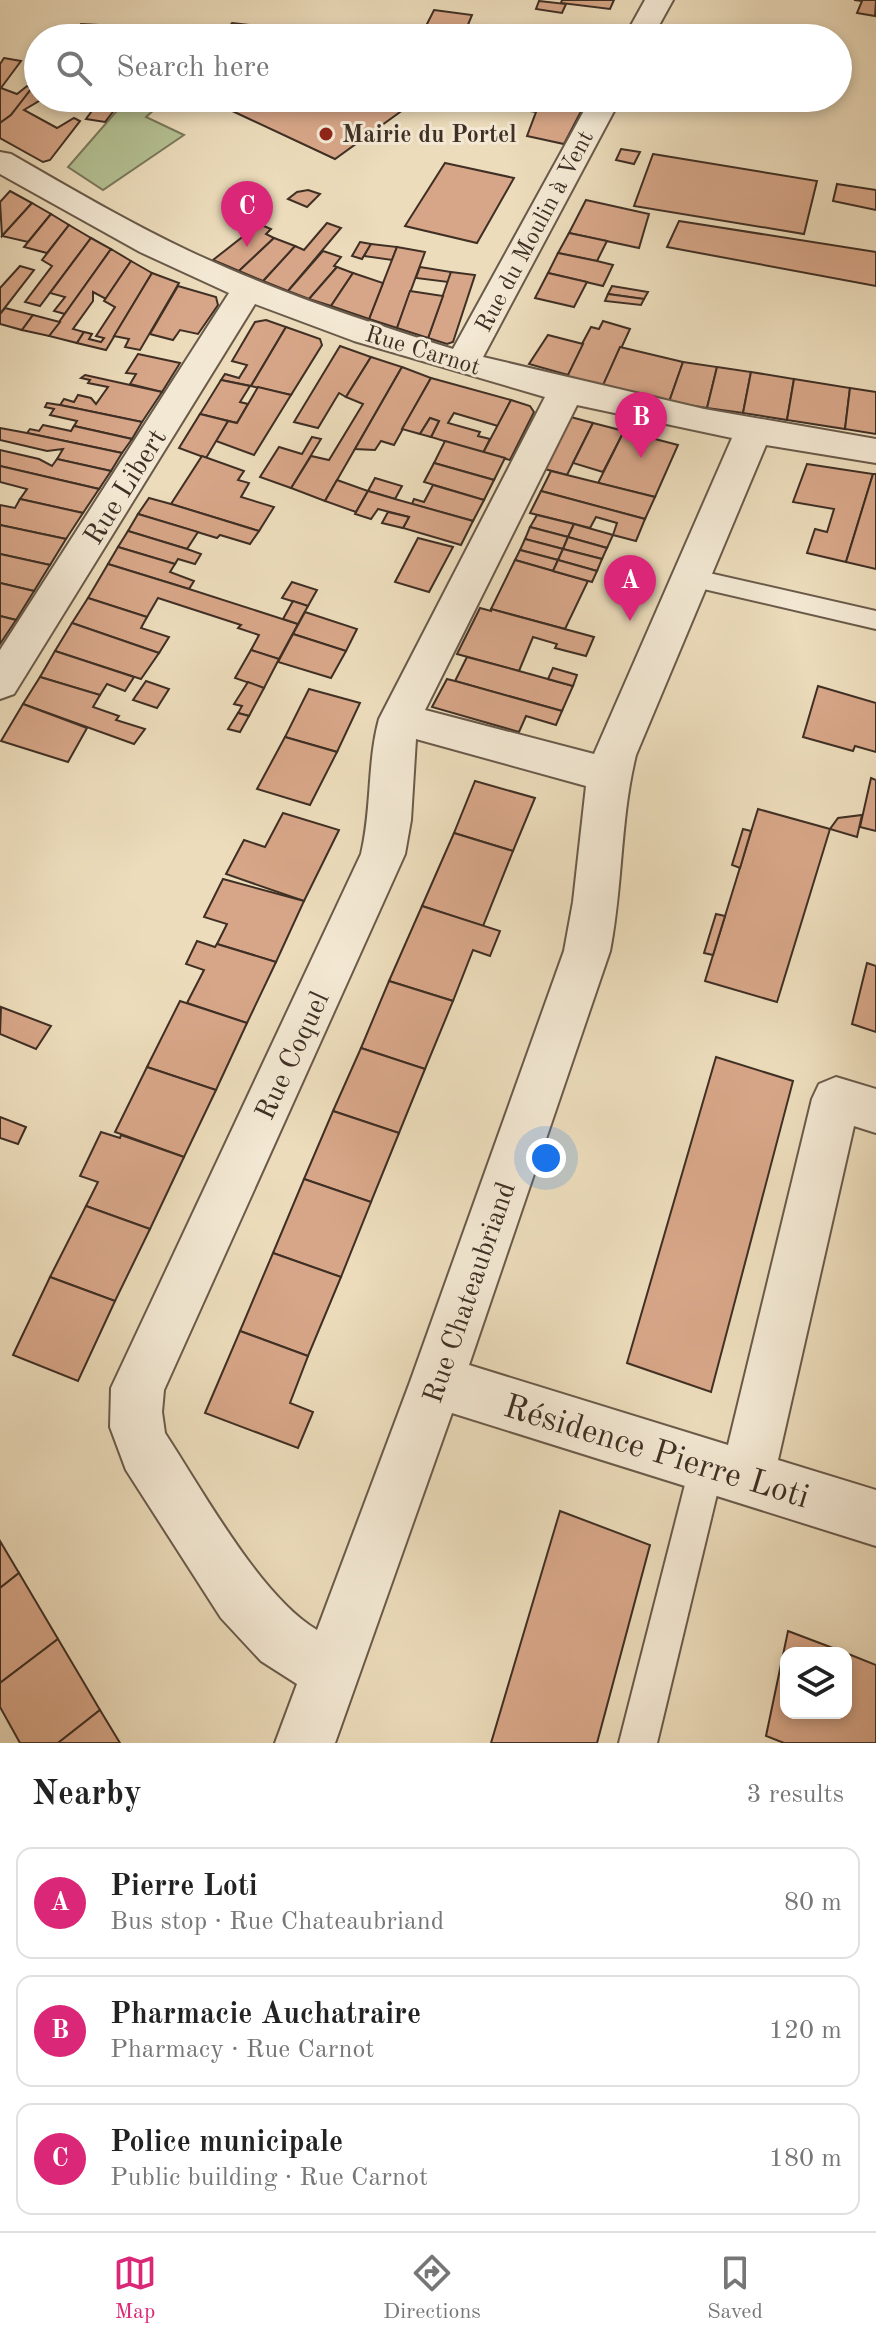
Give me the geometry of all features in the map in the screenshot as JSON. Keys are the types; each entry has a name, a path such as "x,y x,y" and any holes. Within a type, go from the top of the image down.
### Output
{"street":[{"path":"646,24 659,0"},
{"name":"Rue du Moulin à Vent","path":"463,363 598,112"},
{"name":"Rue Carnot","path":"0,161 163,251 248,289 349,327 566,391 753,432 876,451"},
{"name":"Rue Libert","path":"0,683 248,289"},
{"name":"Rue Coquel","path":"331,1671 281,1641 241,1598 145,1451 136,1432 133,1411 138,1388 383,854 392,816 393,747 400,719 566,391"},
{"name":"Rue Chateaubriand","path":"305,1743 437,1382 587,951 598,897 609,775 753,432"},
{"path":"400,719 609,775"},
{"path":"727,1471 856,1105"},
{"name":"Résidence Pierre Loti","path":"437,1382 876,1518"}],"lane":[{"path":"691,578 876,620"},
{"path":"638,1743 727,1471"}],"green space":[{"path":"116,112 152,112 146,117 184,135 103,190 68,167"}],"building":[{"path":"562,0 614,0 610,9 561,3"},
{"path":"854,0 876,0 875,16 857,13 862,1"},
{"path":"539,1 566,4 562,13 536,9"},
{"path":"434,10 472,15 468,24 427,24"},
{"path":"4,58 21,61 1,88 17,94 24,88 24,99 0,123 0,64"},
{"path":"24,98 24,112 57,128 74,118 80,121 50,160 43,162 0,138 0,123"},
{"path":"91,112 113,112 105,122 86,119"},
{"name":"Mairie du Portel","path":"234,112 400,112 335,159"},
{"path":"536,112 581,112 564,144 527,136"},
{"path":"621,149 640,152 634,164 616,160"},
{"path":"653,154 817,181 804,234 634,206"},
{"path":"445,163 514,178 477,243 405,226"},
{"path":"837,184 876,190 876,210 833,201"},
{"path":"308,190 320,194 307,207 288,199 297,192"},
{"path":"10,191 32,203 2,236 0,202"},
{"path":"586,200 649,214 639,248 569,233"},
{"path":"32,203 51,214 28,242 2,236"},
{"path":"51,214 69,225 47,253 24,247"},
{"path":"679,221 876,252 876,286 667,247"},
{"path":"327,223 341,228 288,291 263,281 295,246 304,250"},
{"path":"259,224 271,229 266,234 274,238 239,271 213,260"},
{"path":"69,225 91,238 40,306 25,302 52,266 42,260"},
{"path":"569,233 607,241 597,261 558,253"},
{"path":"91,238 111,249 65,314 54,311 65,297 50,293"},
{"path":"274,238 295,246 263,281 239,271"},
{"path":"360,242 371,244 362,259 352,256"},
{"path":"371,244 397,247 392,260 364,256"},
{"path":"397,247 425,252 397,328 369,319"},
{"path":"111,249 131,261 106,299 93,292 93,301 73,329 84,332 77,343 49,336"},
{"path":"323,251 341,257 334,266 337,267 309,299 288,291"},
{"path":"558,253 613,265 603,286 548,273"},
{"path":"131,261 152,273 106,350 77,343 84,332 92,334 89,339 101,342 104,338 96,336 115,307 104,301"},
{"path":"20,266 34,270 0,314 0,288"},
{"path":"337,267 353,273 331,306 309,299"},
{"path":"420,267 451,272 448,282 416,278"},
{"path":"451,272 475,275 453,342 447,344 428,338"},
{"path":"152,273 179,283 140,350 125,347 129,339 114,336"},
{"path":"353,273 383,283 369,319 331,306"},
{"path":"548,273 587,282 574,307 535,298"},
{"path":"178,286 216,297 218,305 198,334 180,330 173,340 150,334"},
{"path":"612,286 648,292 644,299 608,294"},
{"path":"410,291 443,296 428,338 397,328"},
{"path":"608,294 644,299 641,305 605,301"},
{"path":"5,308 33,315 22,330 0,324 0,314"},
{"path":"33,315 60,322 49,336 22,330"},
{"path":"266,320 286,327 251,386 221,380 225,374 239,378 247,365 232,361 255,322"},
{"path":"603,321 630,329 602,390 564,378 591,327 599,329"},
{"path":"286,327 320,339 322,345 291,395 251,386"},
{"path":"548,335 583,344 568,375 529,364"},
{"path":"340,346 371,357 346,397 339,393 318,428 294,422"},
{"path":"620,347 683,362 669,402 603,385"},
{"path":"138,354 180,363 162,392 130,384 136,374 126,373"},
{"path":"371,357 402,367 325,501 291,488 311,456 329,460 363,404 346,397"},
{"path":"683,362 717,367 707,408 669,402"},
{"path":"402,367 431,378 394,445 381,441 375,450 355,449"},
{"path":"717,367 751,372 743,413 707,408"},
{"path":"751,372 794,379 787,420 743,413"},
{"path":"85,375 162,392 142,422 60,405 64,399 74,402 78,395 91,398 96,404 108,387 88,383 90,380 81,378"},
{"path":"431,378 511,400 498,426 454,413 448,423 480,432 478,436 490,439 483,453 431,437 439,421 430,418 420,434 402,429"},
{"path":"794,379 850,388 845,429 787,420"},
{"path":"221,380 250,386 240,402 248,404 237,423 200,414"},
{"path":"258,387 291,395 254,455 216,441 228,421 237,423"},
{"path":"850,388 876,392 876,434 845,429"},
{"path":"511,400 530,406 534,412 510,460 483,453"},
{"path":"47,403 142,422 132,439 74,426 77,421 50,415 54,409 45,407"},
{"path":"200,414 228,421 206,458 179,448"},
{"path":"567,416 593,423 567,475 541,468"},
{"path":"430,418 439,421 431,437 420,434"},
{"path":"593,423 624,431 603,472 573,463"},
{"path":"43,425 71,431 74,426 132,439 122,453 27,433 30,429 39,431"},
{"path":"0,428 122,453 111,471 57,459 63,449 47,451 0,440"},
{"path":"624,431 678,445 655,497 598,483"},
{"path":"312,437 321,439 291,488 260,477 279,447 302,454"},
{"path":"445,441 505,458 494,480 434,463"},
{"path":"0,450 39,459 52,466 57,459 111,471 99,489 0,466"},
{"path":"202,456 244,471 238,480 249,483 241,497 274,507 259,531 171,504"},
{"path":"434,463 494,480 484,500 424,482"},
{"path":"807,464 873,474 846,562 807,553 815,529 827,532 834,509 793,502"},
{"path":"0,466 99,489 83,513 20,499 27,489 0,482"},
{"path":"551,471 655,497 645,519 541,491"},
{"path":"873,474 876,474 876,569 846,562"},
{"path":"375,478 402,486 395,499 368,491"},
{"path":"337,480 368,491 356,512 325,501"},
{"path":"433,485 484,500 473,521 412,504 414,499 424,502"},
{"path":"368,491 473,521 461,545 403,528 409,517 378,509 371,519 355,514"},
{"path":"541,491 645,519 636,541 613,535 617,523 596,517 590,528 530,513"},
{"path":"149,498 259,531 250,544 220,535 217,538 138,514"},
{"path":"20,499 83,513 66,539 0,525 0,505 15,508"},
{"path":"388,512 409,517 403,528 382,523"},
{"path":"138,514 198,532 187,549 128,531"},
{"path":"537,515 574,524 568,537 530,527"},
{"path":"574,524 613,535 607,548 568,537"},
{"path":"0,525 66,539 50,565 0,554"},
{"path":"530,527 568,537 563,549 525,539"},
{"path":"128,531 201,554 195,564 178,559 175,564 118,547"},
{"path":"568,537 607,548 602,559 563,549"},
{"path":"418,538 453,547 429,592 395,582"},
{"path":"525,539 563,549 558,560 520,550"},
{"path":"118,547 175,564 170,572 194,581 189,589 108,564"},
{"path":"563,549 602,559 597,571 558,560"},
{"path":"520,550 558,560 553,571 515,560"},
{"path":"0,554 50,565 34,591 0,583"},
{"path":"515,560 588,581 565,629 491,609"},
{"path":"558,560 597,571 592,582 553,571"},
{"path":"108,564 298,624 279,659 251,650 259,635 238,628 241,625 158,598 147,617 88,598"},
{"path":"292,582 317,590 308,606 282,598"},
{"path":"0,583 34,591 16,620 0,616"},
{"path":"88,598 147,617 141,628 169,637 159,653 72,623"},
{"path":"293,601 308,606 298,624 283,619"},
{"path":"480,608 594,637 586,656 555,648 557,644 533,637 519,671 457,654"},
{"path":"305,612 357,629 346,651 293,634"},
{"path":"0,616 16,620 0,644"},
{"path":"72,623 159,653 141,679 55,651"},
{"path":"293,634 346,651 331,678 278,662"},
{"path":"251,650 279,659 264,688 235,678"},
{"path":"55,651 134,677 125,691 107,684 100,695 40,677"},
{"path":"467,657 573,686 562,711 455,681"},
{"path":"553,668 577,675 573,686 548,679"},
{"path":"40,677 100,695 93,707 119,716 116,720 145,729 134,744 23,704"},
{"path":"447,679 562,711 556,725 526,716 519,732 432,707"},
{"path":"146,681 169,689 157,708 133,700"},
{"path":"248,682 264,688 249,716 238,713 242,706 234,704"},
{"path":"818,686 876,703 876,752 855,746 853,751 803,737"},
{"path":"309,689 360,703 337,752 285,737"},
{"path":"23,704 87,728 68,762 1,741"},
{"path":"238,713 249,716 240,732 228,729"},
{"path":"285,737 337,752 310,805 257,789"},
{"path":"871,778 876,780 876,831 860,827"},
{"path":"475,781 535,798 513,851 454,833"},
{"path":"758,809 830,829 777,1002 705,981"},
{"path":"283,813 339,830 304,901 226,874 244,840 265,847"},
{"path":"862,815 857,837 830,829 838,818"},
{"path":"743,829 751,831 740,868 732,865"},
{"path":"454,833 513,851 483,926 422,906"},
{"path":"223,879 304,901 276,962 217,944 227,924 204,917"},
{"path":"422,906 500,931 490,956 473,950 453,1001 389,981"},
{"path":"716,914 725,916 713,955 704,953"},
{"path":"197,941 276,962 247,1023 187,1003 204,970 186,964"},
{"path":"867,963 876,966 876,1032 852,1024"},
{"path":"389,981 453,1001 425,1069 361,1048"},
{"path":"180,1001 247,1023 216,1090 147,1067"},
{"path":"1,1007 51,1026 36,1049 0,1034"},
{"path":"361,1048 425,1069 399,1133 333,1111"},
{"path":"716,1057 793,1081 711,1392 627,1363"},
{"path":"147,1067 216,1090 184,1157 115,1132"},
{"path":"333,1111 399,1133 371,1202 304,1179"},
{"path":"0,1117 26,1127 18,1144 0,1138"},
{"path":"101,1132 120,1138 121,1135 184,1157 150,1229 86,1206 98,1182 80,1176"},
{"path":"304,1179 371,1202 341,1277 273,1253"},
{"path":"86,1206 150,1229 115,1301 50,1277"},
{"path":"273,1253 341,1277 308,1356 240,1331"},
{"path":"50,1277 115,1301 78,1381 13,1355"},
{"path":"240,1331 308,1356 290,1403 313,1412 298,1448 205,1413"},
{"path":"560,1511 650,1545 597,1743 491,1743"},
{"path":"0,1541 19,1573 0,1588"},
{"path":"19,1573 58,1639 0,1683 0,1588"},
{"path":"788,1631 830,1647 785,1647"},
{"path":"58,1639 100,1710 58,1743 20,1743 0,1707 0,1683"},
{"path":"852,1655 876,1665 876,1743 784,1743 766,1736 780,1669 780,1719 852,1719"},
{"path":"100,1710 120,1743 58,1743"}],"place":[{"name":"Mairie du Portel","path":"326,134"},
{"name":"Police municipale","path":"247,247"},
{"name":"Pharmacie Auchatraire","path":"641,458"},
{"name":"Pierre Loti","path":"630,621"}]}
